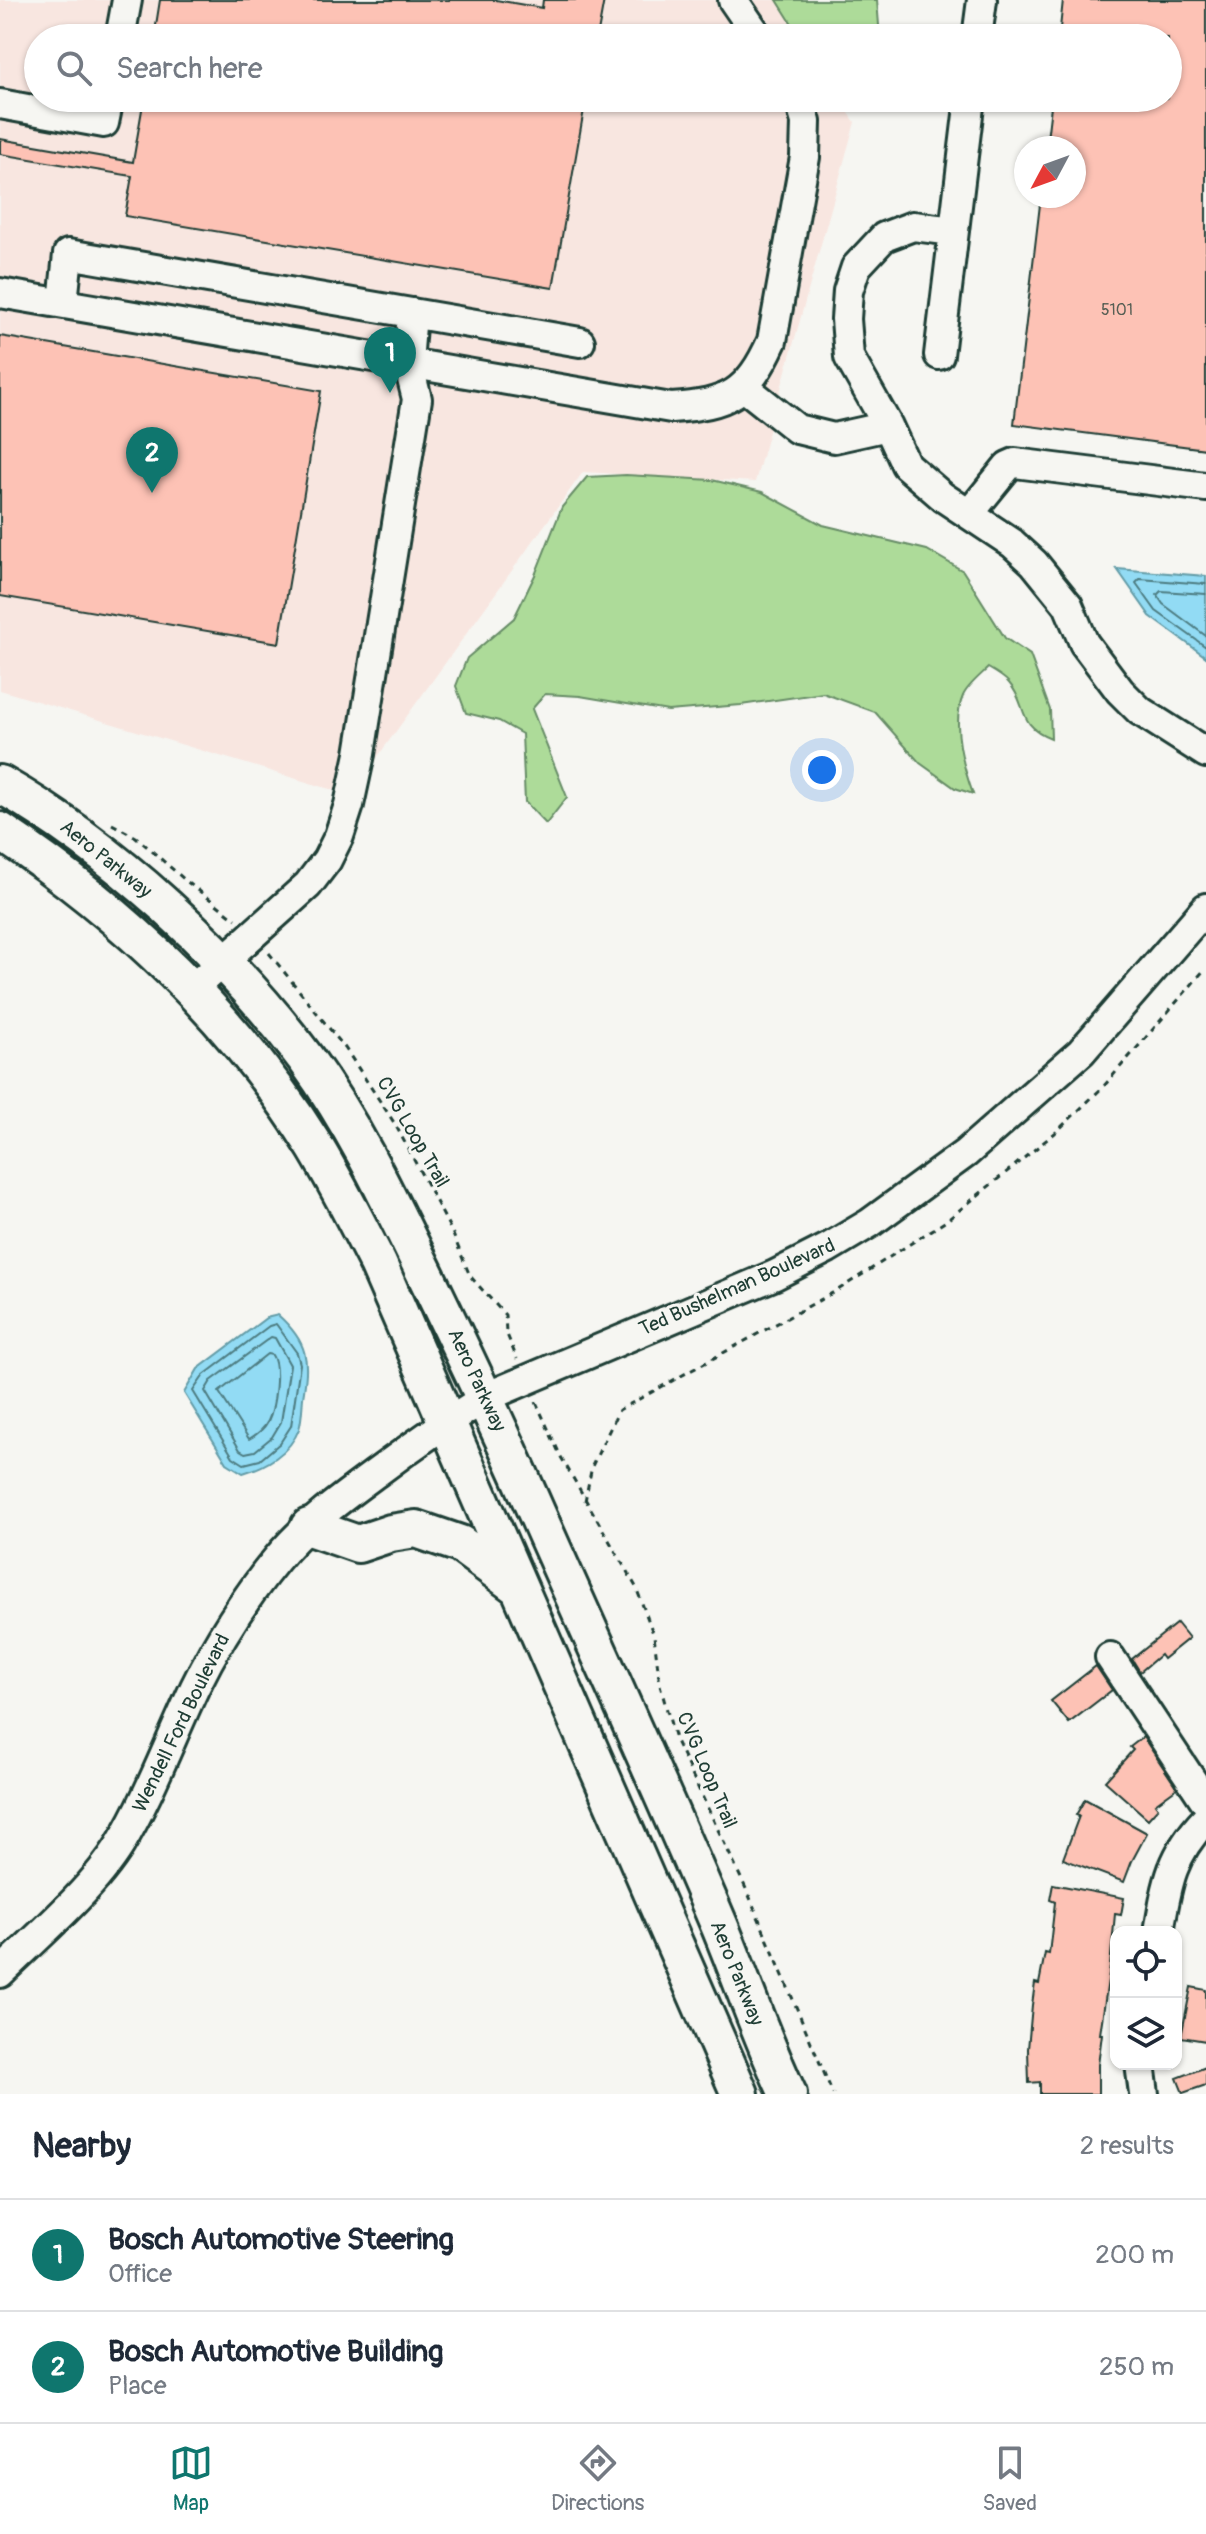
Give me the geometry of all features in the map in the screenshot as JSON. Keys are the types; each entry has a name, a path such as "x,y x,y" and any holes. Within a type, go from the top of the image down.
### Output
{"main road":[{"name":"Aero Parkway","path":"0,784 44,808 105,854 242,982 306,1060 365,1152 486,1397 721,1930 788,2094"},
{"name":"Aero Parkway","path":"0,831 86,894 191,990 273,1087 334,1179 378,1264 740,2094"},
{"path":"309,1527 358,1544 416,1529 460,1544 520,1589"}],"street":[{"path":"123,24 127,0"},
{"path":"733,0 749,24"},
{"path":"979,24 982,0"},
{"path":"0,104 24,105"},
{"path":"70,112 104,123 106,112"},
{"path":"0,293 671,408 701,406 728,397 744,387 761,365 772,341 805,157 806,122 803,112"},
{"path":"939,355 968,112"},
{"path":"954,231 913,226 884,237 856,267 848,291 846,319 849,357 906,465 943,497 1012,543 1034,563 1068,605 1084,643 1120,691 1140,711 1174,736 1206,753"},
{"path":"63,303 68,254 580,342"},
{"path":"191,990 308,885 327,860 339,836 349,805 363,736 417,399 408,363 412,313"},
{"path":"744,387 797,429 834,438 888,426"},
{"path":"969,514 1008,466 1015,463 1206,487"},
{"name":"Ted Bushelman Boulevard","path":"445,1422 486,1397 775,1275 870,1223 966,1153 1081,1052 1206,908"},
{"name":"Wendell Ford Boulevard","path":"0,1973 74,1900 118,1849 153,1782 196,1685 227,1628 278,1556 345,1496 445,1422"},
{"path":"1110,1657 1206,1802"},
{"path":"1160,1926 1169,1875 1187,1838 1206,1819"},
{"path":"1141,2070 1144,2094"}],"path":[{"name":"CVG Loop Trail","path":"273,957 345,1048 395,1124 434,1196 470,1276 505,1315 506,1332"},
{"path":"585,1501 592,1466 619,1410 838,1290 946,1221 1055,1133 1103,1087 1206,968"},
{"name":"CVG Loop Trail","path":"561,1457 636,1587 654,1636 660,1685 675,1739 748,1893 833,2094"}],"shaded area":[{"path":"0,0 777,0 792,24 24,24 24,112 848,112 855,122 755,482 583,472 350,795 0,690"}],"green space":[{"path":"777,0 877,0 879,24 792,24"},
{"path":"626,475 712,480 762,492 823,525 927,550 963,571 1005,638 1030,655 1050,710 1051,738 1032,727 1015,691 988,668 965,692 958,719 962,758 973,794 955,788 920,763 875,712 823,693 741,705 668,711 580,696 545,694 532,709 567,797 546,824 525,802 522,734 499,721 466,713 456,686 467,658 514,618 562,507 587,477"}],"water":[{"path":"1117,569 1206,576 1206,657 1150,616"},
{"path":"278,1315 296,1334 306,1362 300,1425 295,1438 283,1452 268,1463 243,1473 227,1463 184,1393 198,1369 266,1318"}],"building":[{"path":"160,0 496,0 542,8 543,0 604,0 600,24 156,24"},
{"path":"1063,0 1206,0 1206,449 1014,424 1040,208 1086,208 1086,136 1047,136 1050,112 1182,112 1182,24 1060,24"},
{"path":"142,112 584,112 553,288 125,216 132,176 0,154 0,139 133,162"},
{"path":"0,336 321,391 279,643 0,596"},
{"path":"1177,1623 1189,1638 1163,1659 1160,1655 1140,1672 1132,1659"},
{"path":"1096,1666 1112,1690 1069,1723 1051,1701"},
{"path":"1143,1737 1177,1788 1155,1804 1158,1808 1148,1819 1105,1781 1133,1750 1130,1747"},
{"path":"1085,1799 1147,1833 1124,1882 1063,1859 1079,1816 1076,1815"},
{"path":"1053,1884 1124,1898 1121,1915 1115,1914 1114,1926 1110,1926 1110,1967 1100,2034 1098,2094 1040,2094 1040,2082 1029,2083 1032,2005 1035,1983 1039,1984 1045,1953 1049,1954 1055,1902 1050,1900"},
{"path":"1191,1987 1206,1990 1206,2041 1182,2037"},
{"path":"1206,2067 1206,2085 1183,2093 1177,2078"}],"place":[{"name":"Bosch Automotive Steering","path":"390,393"},
{"name":"Bosch Automotive Building","path":"152,493"}]}
